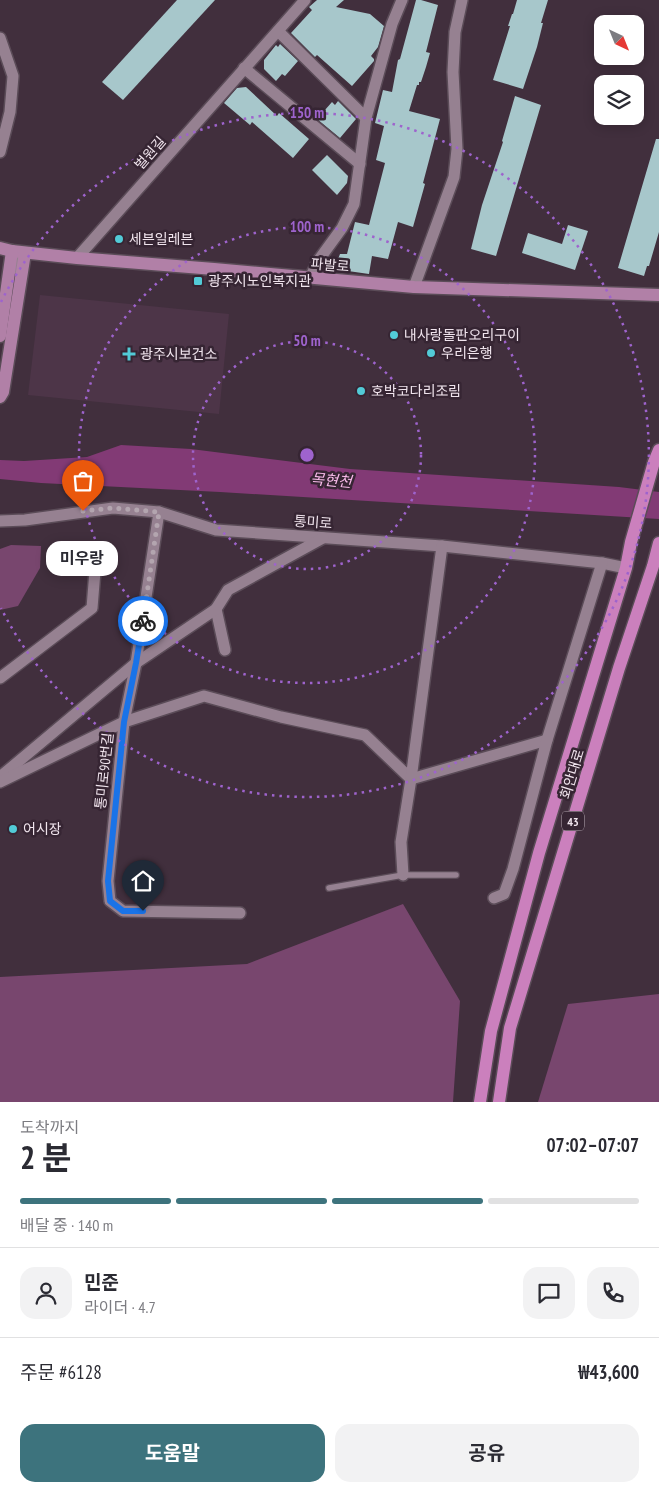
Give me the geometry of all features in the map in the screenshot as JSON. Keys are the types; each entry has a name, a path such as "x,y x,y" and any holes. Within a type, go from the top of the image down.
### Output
{"main road":[{"name":"파발로","path":"14,251 414,287 659,295"},
{"path":"0,336 14,251"},
{"path":"0,397 3,392 14,251"},
{"name":"회안대로","path":"480,1102 491,1031 539,853 626,568 631,542 659,450"},
{"name":"회안대로","path":"499,1102 510,1028 619,668 656,566 659,543"}],"street":[{"name":"벌원길","path":"77,258 305,0"},
{"path":"310,278 318,261 342,228 354,204 366,118 392,24 402,0"},
{"path":"414,287 454,177 457,149 453,72 455,32 462,0"},
{"path":"278,31 366,118"},
{"path":"0,38 12,76 10,112 0,152"},
{"path":"244,68 360,164"},
{"name":"통미로","path":"0,521 25,520 113,508 159,512 216,530 442,546 602,563 626,568"},
{"name":"통미로90번길","path":"159,512 136,663 124,722 108,881 110,901 123,911 240,913"},
{"path":"0,777 136,663 216,609 228,590 323,538"},
{"path":"403,875 401,842 442,546"},
{"path":"494,898 504,894 514,869 548,740 602,563"},
{"path":"0,678 92,608 96,571"},
{"path":"216,609 225,650"},
{"path":"0,782 124,722 204,696 365,736 411,779"},
{"path":"411,779 548,740"}],"lane":[{"path":"0,382 14,251"},
{"path":"329,888 403,875 456,875"}],"shaded area":[{"name":"광주시보건소","path":"40,295 229,314 219,414 28,395"},
{"path":"11,545 41,546 40,568 18,606 0,610 0,549"},
{"path":"403,904 460,1001 453,1102 0,1102 0,977 247,964"},
{"path":"659,994 659,1102 538,1102 568,1004"}],"water":[{"name":"목현천","path":"121,445 191,449 350,469 619,487 659,492 659,519 41,483 0,479 0,460 24,461 87,457"}],"building":[{"path":"177,0 215,0 123,100 102,82"},
{"path":"317,0 344,0 336,7 370,14 384,26 378,47 371,56 374,61 352,86 317,55 315,57 291,33 312,10 309,7"},
{"path":"416,0 438,5 426,52 430,53 409,111 440,119 423,183 425,184 413,227 398,222 388,259 372,256 369,274 341,270 341,265 336,264 340,254 347,254 355,222 369,225 385,163 376,160 384,126 375,123 383,90 392,92 398,60 400,59"},
{"path":"517,0 548,0 541,23 543,23 537,47 523,89 493,80"},
{"path":"280,44 298,61 285,76 282,74 276,81 264,69 264,60 276,45 278,47"},
{"path":"246,87 277,116 279,113 309,139 293,158 252,122 250,125 224,103 237,88"},
{"path":"515,96 541,105 496,256 471,249 482,205 503,142"},
{"path":"338,101 356,119 340,138 317,119 332,102 335,105"},
{"path":"656,139 659,139 659,232 649,266 647,266 644,276 618,268"},
{"path":"327,155 348,176 347,183 337,195 312,170"},
{"path":"568,225 588,231 575,270 522,253 528,233 562,244"}],"way so far":[{"path":"83,511 113,508 159,512 143,621"}],"place":[{"name":"세븐일레븐","path":"119,239"},
{"name":"광주시노인복지관","path":"198,281"},
{"name":"내사랑돌판오리구이","path":"394,335"},
{"name":"우리은행","path":"431,353"},
{"name":"광주시보건소","path":"129,354"},
{"name":"호박코다리조림","path":"361,391"},
{"name":"미우랑","path":"83,511"},
{"name":"어시장","path":"13,829"}],"route":[{"path":"143,621 124,722 108,881 110,901 123,911 143,911"}]}
